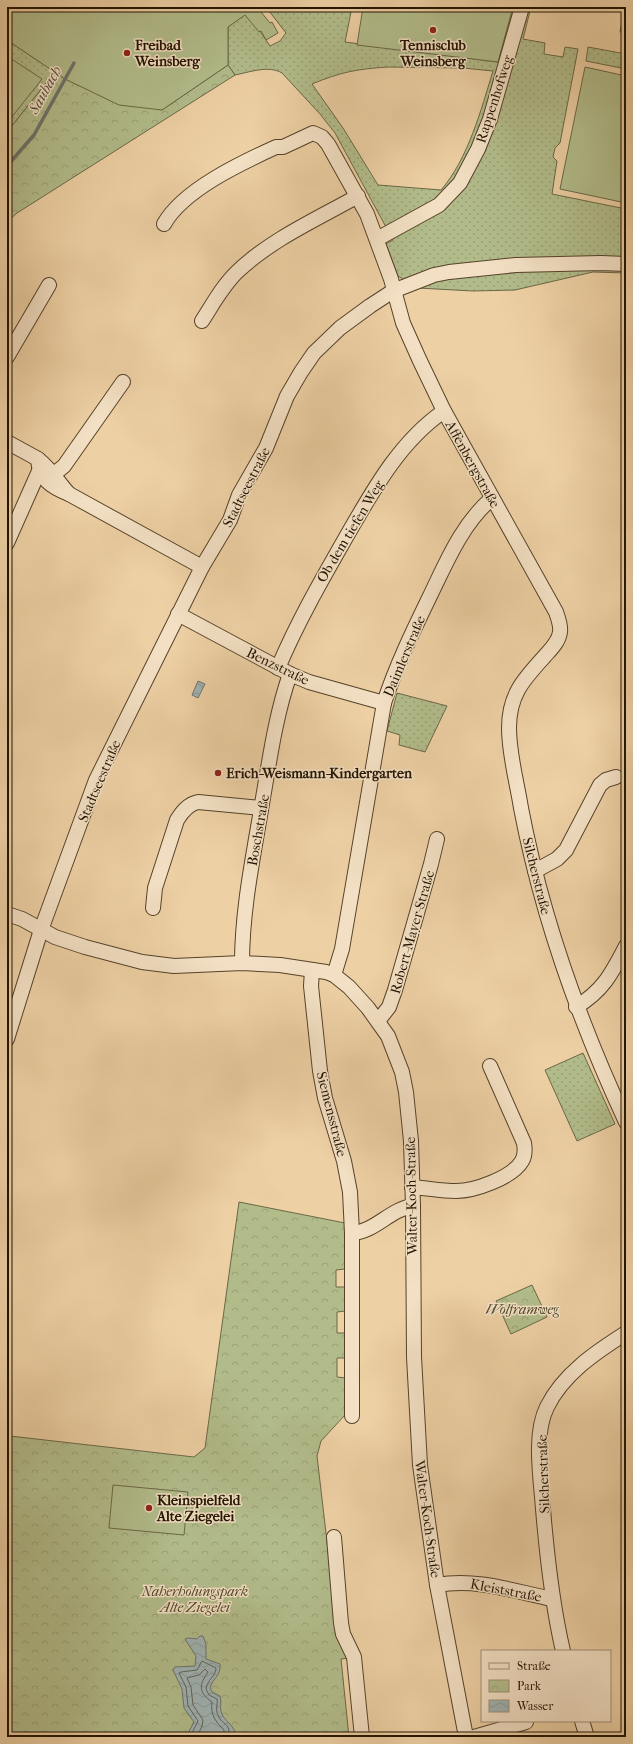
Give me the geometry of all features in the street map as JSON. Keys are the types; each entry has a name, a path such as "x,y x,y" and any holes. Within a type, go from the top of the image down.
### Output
{"street":[{"name":"Rappenhofweg","path":"377,239 439,205 460,183 478,149 490,119 522,7"},
{"name":"Affenbergstraße","path":"164,224 181,203 223,173 270,150 283,147 313,133 322,137 328,144 358,196 377,239 391,279 393,291 403,323 444,411 556,612 560,624 560,632"},
{"path":"202,321 226,285 237,272 252,259 275,242 358,196"},
{"name":"Stadtseestraße","path":"7,1039 41,930 96,780 202,567 230,520 239,495 271,438 288,396 314,353 340,328 393,291 434,275 449,272 516,266 626,264"},
{"path":"7,357 48,286"},
{"path":"54,474 64,466 123,382"},
{"name":"Ob dem tiefen Weg","path":"284,671 306,607 369,497 398,454 416,434 444,411"},
{"path":"7,442 38,465 54,474 69,494"},
{"path":"38,465 54,488 69,494 202,567"},
{"path":"7,543 38,465"},
{"name":"Daimlerstraße","path":"334,975 342,949 384,703 391,681 448,557 466,526 481,507 492,498"},
{"name":"Benzstraße","path":"178,614 284,671 309,682 384,703"},
{"name":"Silcherstraße","path":"560,632 556,643 524,679 517,691 512,704 509,727 512,754 535,871 549,927 576,1007 602,1072 626,1122"},
{"name":"Boschstraße","path":"242,963 242,938 245,914 261,808 280,707 284,671"},
{"path":"535,871 559,858 566,850 595,793 606,780 616,777"},
{"path":"153,908 155,888 177,820 183,810 192,803 198,802 261,808"},
{"name":"Robert-Mayer-Straße","path":"378,1021 389,1007 393,995 437,839"},
{"name":"Walter-Koch-Straße","path":"7,914 22,919 55,937 85,948 142,962 174,966 242,963 280,965 334,975 349,987 378,1021 395,1053 406,1092 411,1141 414,1206 414,1350 420,1465 437,1585 466,1737"},
{"path":"576,1007 591,998 601,988 626,946"},
{"name":"Siemensstraße","path":"312,970 311,986 320,1071 325,1098 350,1192 352,1233 352,1416"},
{"path":"412,1187 456,1191 470,1190 505,1176 515,1170 522,1162 525,1150 524,1143 490,1066"},
{"path":"352,1233 365,1230 400,1209 414,1206"},
{"name":"Silcherstraße","path":"563,1650 552,1599 539,1459 541,1424 546,1408 564,1380 606,1346 626,1333"},
{"path":"334,1538 341,1623 343,1634 354,1657 362,1737"},
{"name":"Kleiststraße","path":"437,1585 458,1582 474,1583 552,1599"},
{"path":"474,1737 526,1722"},
{"path":"582,1722 587,1737"}],"green space":[{"name":"Freibad Weinsberg","path":"7,7 257,7 270,23 272,22 278,33 266,40 261,31 259,32 245,15 228,27 228,65 162,110 119,105 65,79 7,40"},
{"path":"266,7 352,7 345,42 498,62 513,7 531,7 523,39 545,43 544,54 563,57 565,47 578,49 560,143 555,148 553,157 557,161 552,194 626,209 626,273 593,272 515,290 473,291 418,288 398,276 386,244 393,240 335,133 320,114 282,73 265,69 235,75 228,65 228,27 245,14 260,31 270,46 280,41 286,33","holes":["388,67 463,68 493,71 473,134 459,164 441,190 378,185 343,128 312,84 341,74 367,69"]},
{"name":"Tennisclub Weinsberg","path":"363,7 513,7 498,62 357,45"},
{"path":"626,7 626,33 620,32"},
{"path":"7,40 55,72 7,132"},
{"path":"588,47 626,54 626,69 586,61"},
{"path":"7,56 42,79 7,123"},
{"path":"228,65 235,75 17,213 7,222 7,132 55,72 65,79 162,110"},
{"path":"585,67 626,76 626,203 560,189"},
{"path":"397,693 447,706 425,752 399,745 400,735 387,731"},
{"path":"583,1053 615,1124 577,1141 545,1070"},
{"name":"Naherholungspark Alte Ziegelei","path":"239,1202 345,1223 345,1269 336,1270 336,1287 345,1287 345,1311 337,1312 337,1333 346,1333 347,1358 337,1358 337,1377 346,1378 345,1415 321,1441 317,1456 333,1593 350,1658 341,1659 349,1737 7,1737 7,1432 10,1436 194,1457 205,1448"},
{"name":"Wolframweg","path":"532,1285 547,1317 511,1334 496,1301"},
{"name":"Kleinspielfeld Alte Ziegelei","path":"113,1485 188,1492 184,1535 109,1528"}],"water":[{"path":"198,681 205,684 198,698 192,695"},
{"path":"200,1636 203,1636 206,1644 206,1659 220,1664 219,1672 210,1688 212,1692 220,1696 222,1714 235,1732 232,1737 186,1737 194,1722 184,1708 182,1689 173,1670 175,1667 195,1666 196,1656 185,1639 197,1639"}],"waterway":[{"name":"Saubach","path":"7,166 34,135 74,63"}],"place":[{"name":"Tennisclub Weinsberg","path":"433,30"},
{"name":"Freibad Weinsberg","path":"127,53"},
{"name":"Erich-Weismann-Kindergarten","path":"218,773"},
{"name":"Kleinspielfeld Alte Ziegelei","path":"149,1508"}]}
